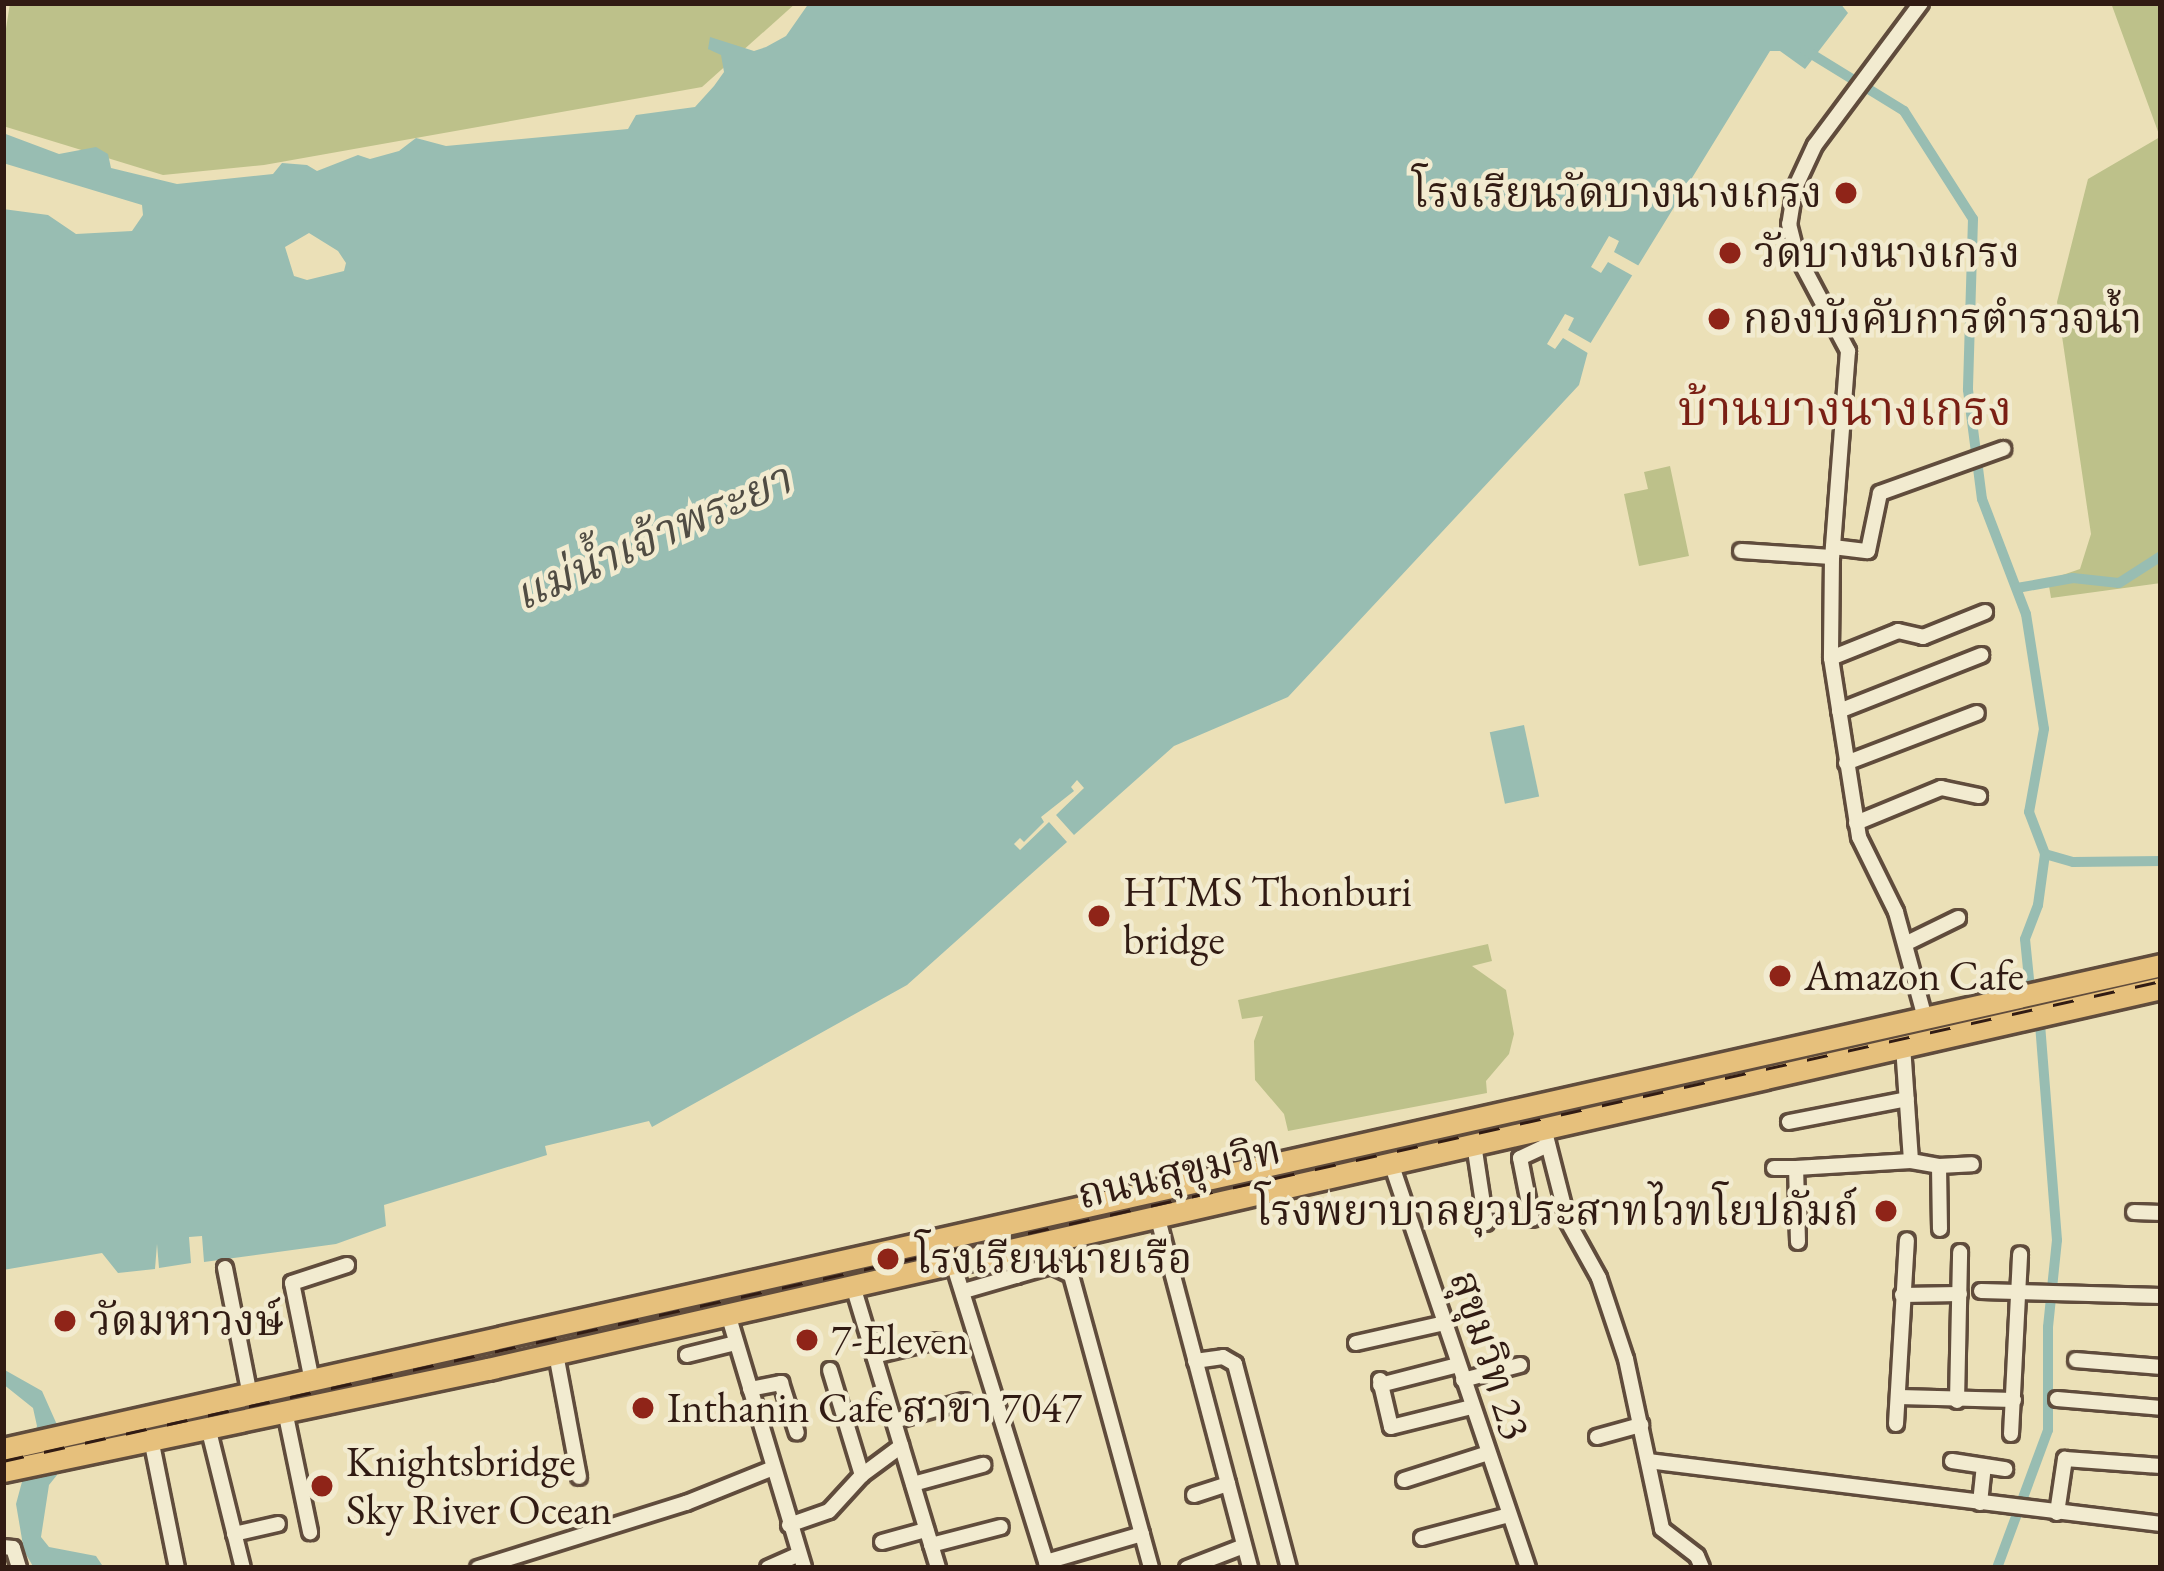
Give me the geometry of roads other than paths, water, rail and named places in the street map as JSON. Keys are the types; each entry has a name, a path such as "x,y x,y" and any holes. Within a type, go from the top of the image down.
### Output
{"highway":[{"name":"ถนนสุขุมวิท","path":"3,1471 312,1381 2161,965"},
{"name":"ถนนสุขุมวิท","path":"3,1448 116,1437 151,1439 399,1388 1474,1144 1546,1137 1903,1046 2161,988"},
{"path":"1065,1212 1093,1232 1105,1203"},
{"path":"394,1363 399,1388"}],"street":[{"path":"1921,3 1815,145 1790,205 1797,255 1848,351 1832,552 1831,658 1846,763 1865,856 1907,943 1925,1018"},
{"path":"1741,551 1867,551 1877,495 2001,450"},
{"path":"1831,658 1898,631 1923,637 1985,612"},
{"path":"1840,711 1982,655"},
{"path":"1846,763 1977,713"},
{"path":"1856,823 1942,788 1979,796"},
{"path":"1907,943 1958,918"},
{"path":"1903,1046 1911,1161"},
{"path":"1790,1122 1907,1100"},
{"path":"1532,1219 1520,1158 1546,1137 1568,1222 1599,1278 1626,1359 1662,1529 1697,1556 1702,1568"},
{"path":"1474,1144 1486,1223"},
{"path":"1774,1168 1911,1161 1939,1166 1972,1164"},
{"name":"สุขุมวิท 23","path":"1391,1163 1528,1568"},
{"path":"1939,1166 1940,1229"},
{"path":"1796,1168 1798,1242"},
{"path":"2134,1213 2161,1213"},
{"path":"1157,1215 1250,1568"},
{"path":"1896,1424 1906,1240"},
{"path":"1009,1251 1016,1276"},
{"path":"1957,1401 1960,1252"},
{"path":"2011,1434 2022,1290 2020,1254"},
{"path":"953,1263 1047,1565 1142,1534"},
{"path":"312,1381 292,1283 346,1265"},
{"path":"964,1291 1052,1266 1071,1275 1151,1568"},
{"path":"225,1268 250,1396"},
{"path":"853,1286 938,1568"},
{"path":"1981,1291 2161,1297"},
{"path":"1902,1295 1960,1294"},
{"path":"728,1315 801,1561 768,1568"},
{"path":"1356,1343 1444,1323"},
{"path":"874,1356 936,1341"},
{"path":"687,1355 736,1343"},
{"path":"556,1354 579,1478"},
{"path":"1195,1360 1223,1357 1235,1364 1289,1568"},
{"path":"2076,1360 2161,1367"},
{"path":"1472,1407 1391,1427 1380,1382 1520,1365"},
{"path":"830,1370 862,1475"},
{"path":"750,1389 781,1383 797,1433"},
{"path":"1899,1397 2014,1400"},
{"path":"2056,1399 2161,1408"},
{"path":"894,1421 964,1401"},
{"path":"285,1412 310,1532"},
{"path":"1597,1437 1641,1424"},
{"path":"208,1427 243,1568"},
{"path":"151,1439 177,1568"},
{"path":"789,1525 829,1511 862,1475 901,1446"},
{"path":"1404,1480 1487,1453"},
{"path":"2057,1513 2065,1459 2161,1466"},
{"path":"1648,1461 2161,1525"},
{"path":"1952,1461 2005,1469"},
{"path":"913,1484 983,1465"},
{"path":"1980,1503 1984,1466"},
{"path":"478,1568 686,1503 773,1468"},
{"path":"1194,1495 1228,1484"},
{"path":"1422,1538 1509,1515"},
{"path":"234,1534 278,1525"},
{"path":"882,1542 1001,1527"},
{"path":"1187,1568 1244,1546"},
{"path":"3,1547 14,1548 19,1568"}],"water":[{"name":"แม่น้ำเจ้าพระยา","path":"809,3 1840,3 1848,13 1805,69 1780,51 1770,51 1590,344 1579,385 1288,697 1174,746 1074,835 1056,815 1084,788 1077,780 1071,787 1074,791 1041,817 1044,822 1024,842 1020,838 1014,844 1020,850 1049,822 1067,842 907,985 652,1127 649,1121 545,1146 547,1155 384,1205 386,1226 336,1244 204,1262 202,1236 189,1237 191,1263 159,1268 157,1244 155,1269 118,1273 102,1253 3,1270 3,209 48,215 76,234 132,231 143,215 142,205 3,163 3,133 59,154 96,147 108,154 111,168 177,184 273,174 282,163 307,165 317,171 358,155 370,159 399,151 416,138 446,146 628,129 636,115 695,107 714,86 724,72 721,55 708,49 710,37 754,51 786,36","holes":["309,233 338,251 346,263 344,271 307,280 294,276 285,247"]},
{"path":"1524,725 1539,796 1505,804 1490,732"},
{"path":"3,1369 42,1391 58,1427 57,1475 49,1485 41,1537 49,1547 96,1556 104,1568 34,1568 24,1551 16,1504 37,1426 33,1408 3,1384"}],"waterway":[{"path":"1805,50 1904,111 1973,219 1968,390 1982,499 2026,614 2044,729 2029,812 2045,854 2073,862 2161,861"},
{"path":"2017,588 2073,578 2119,583 2161,556"},
{"path":"2029,979 2025,939 2038,905 2045,854"},
{"path":"1997,1568 2048,1430 2048,1327 2057,1240 2040,1025"}],"railway":[{"path":"3,1461 2161,981"}],"place":[{"name":"โรงเรียนวัดบางนางเกรง","path":"1846,193"},
{"name":"วัดบางนางเกรง","path":"1730,253"},
{"name":"กองบังคับการตำรวจน้ำ","path":"1719,319"},
{"name":"HTMS Thonburi bridge","path":"1099,916"},
{"name":"Amazon Cafe","path":"1780,976"},
{"name":"โรงพยาบาลยุวประสาทไวทโยปถัมถ์","path":"1886,1211"},
{"name":"โรงเรียนนายเรือ","path":"888,1259"},
{"name":"วัดมหาวงษ์","path":"65,1321"},
{"name":"7-Eleven","path":"807,1340"},
{"name":"Inthanin Cafe สาขา 7047","path":"643,1408"},
{"name":"Knightsbridge Sky River Ocean","path":"322,1486"}],"district":[{"name":"บ้านบางนางเกรง","path":"1845,409"}]}
